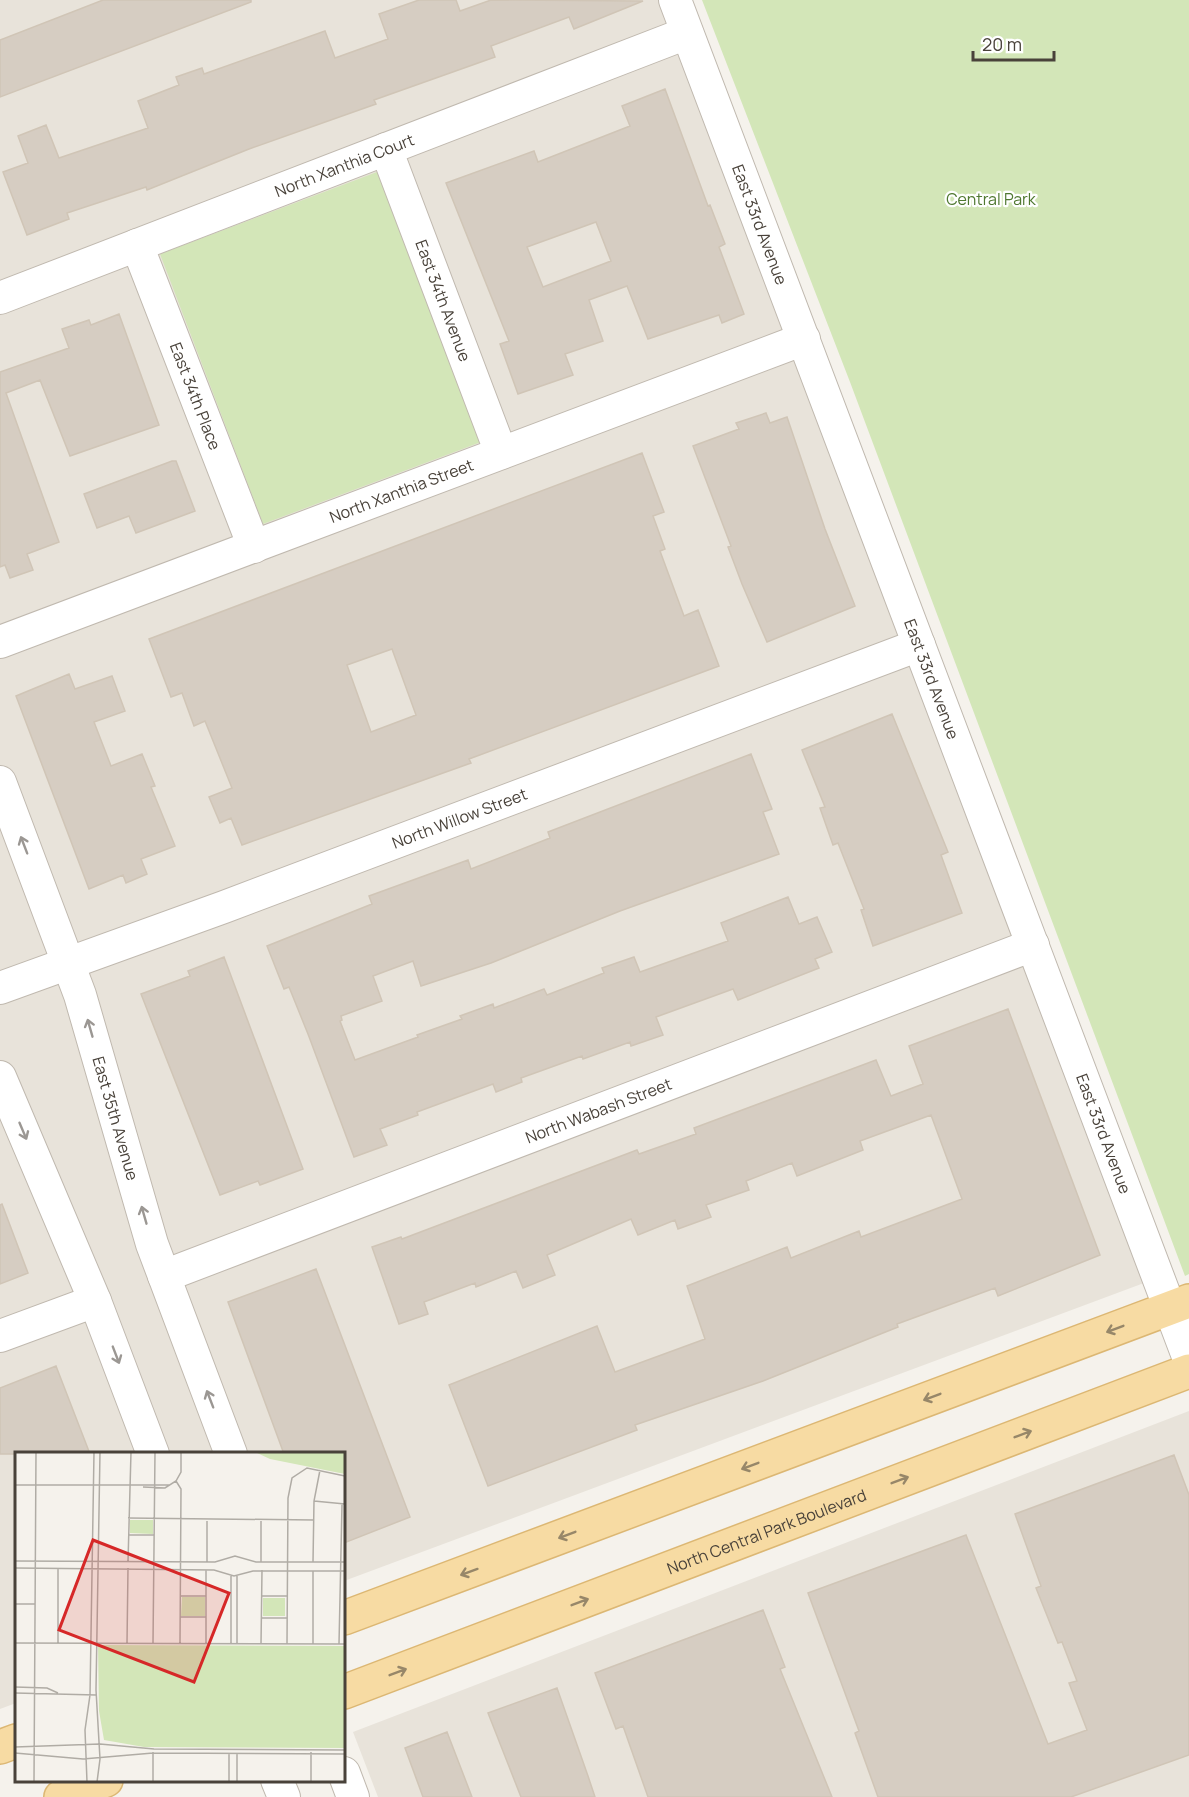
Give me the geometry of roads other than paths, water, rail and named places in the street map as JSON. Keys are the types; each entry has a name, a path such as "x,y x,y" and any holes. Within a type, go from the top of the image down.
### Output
{"main road":[{"path":"345,1618 1179,1305"},
{"name":"North Central Park Boulevard","path":"345,1692 1189,1371"},
{"path":"0,1747 15,1741"},
{"path":"61,1797 101,1782"}],"street":[{"name":"East 33rd Avenue","path":"675,0 1033,945 1179,1305 1189,1359"},
{"name":"North Xanthia Court","path":"0,298 687,33"},
{"name":"East 34th Avenue","path":"386,149 501,453"},
{"name":"East 34th Place","path":"137,245 254,547"},
{"name":"North Xanthia Street","path":"0,642 804,339"},
{"name":"North Willow Street","path":"0,988 224,907 920,645"},
{"name":"East 35th Avenue","path":"0,782 83,1004 152,1244 230,1452"},
{"name":"North Wabash Street","path":"164,1276 1033,945"},
{"path":"0,1077 95,1301 152,1452"},
{"path":"0,1336 95,1301"},
{"path":"345,1776 353,1797"},
{"path":"278,1782 284,1797"}],"park label":[{"name":"Central Park","path":"991,199"}]}
